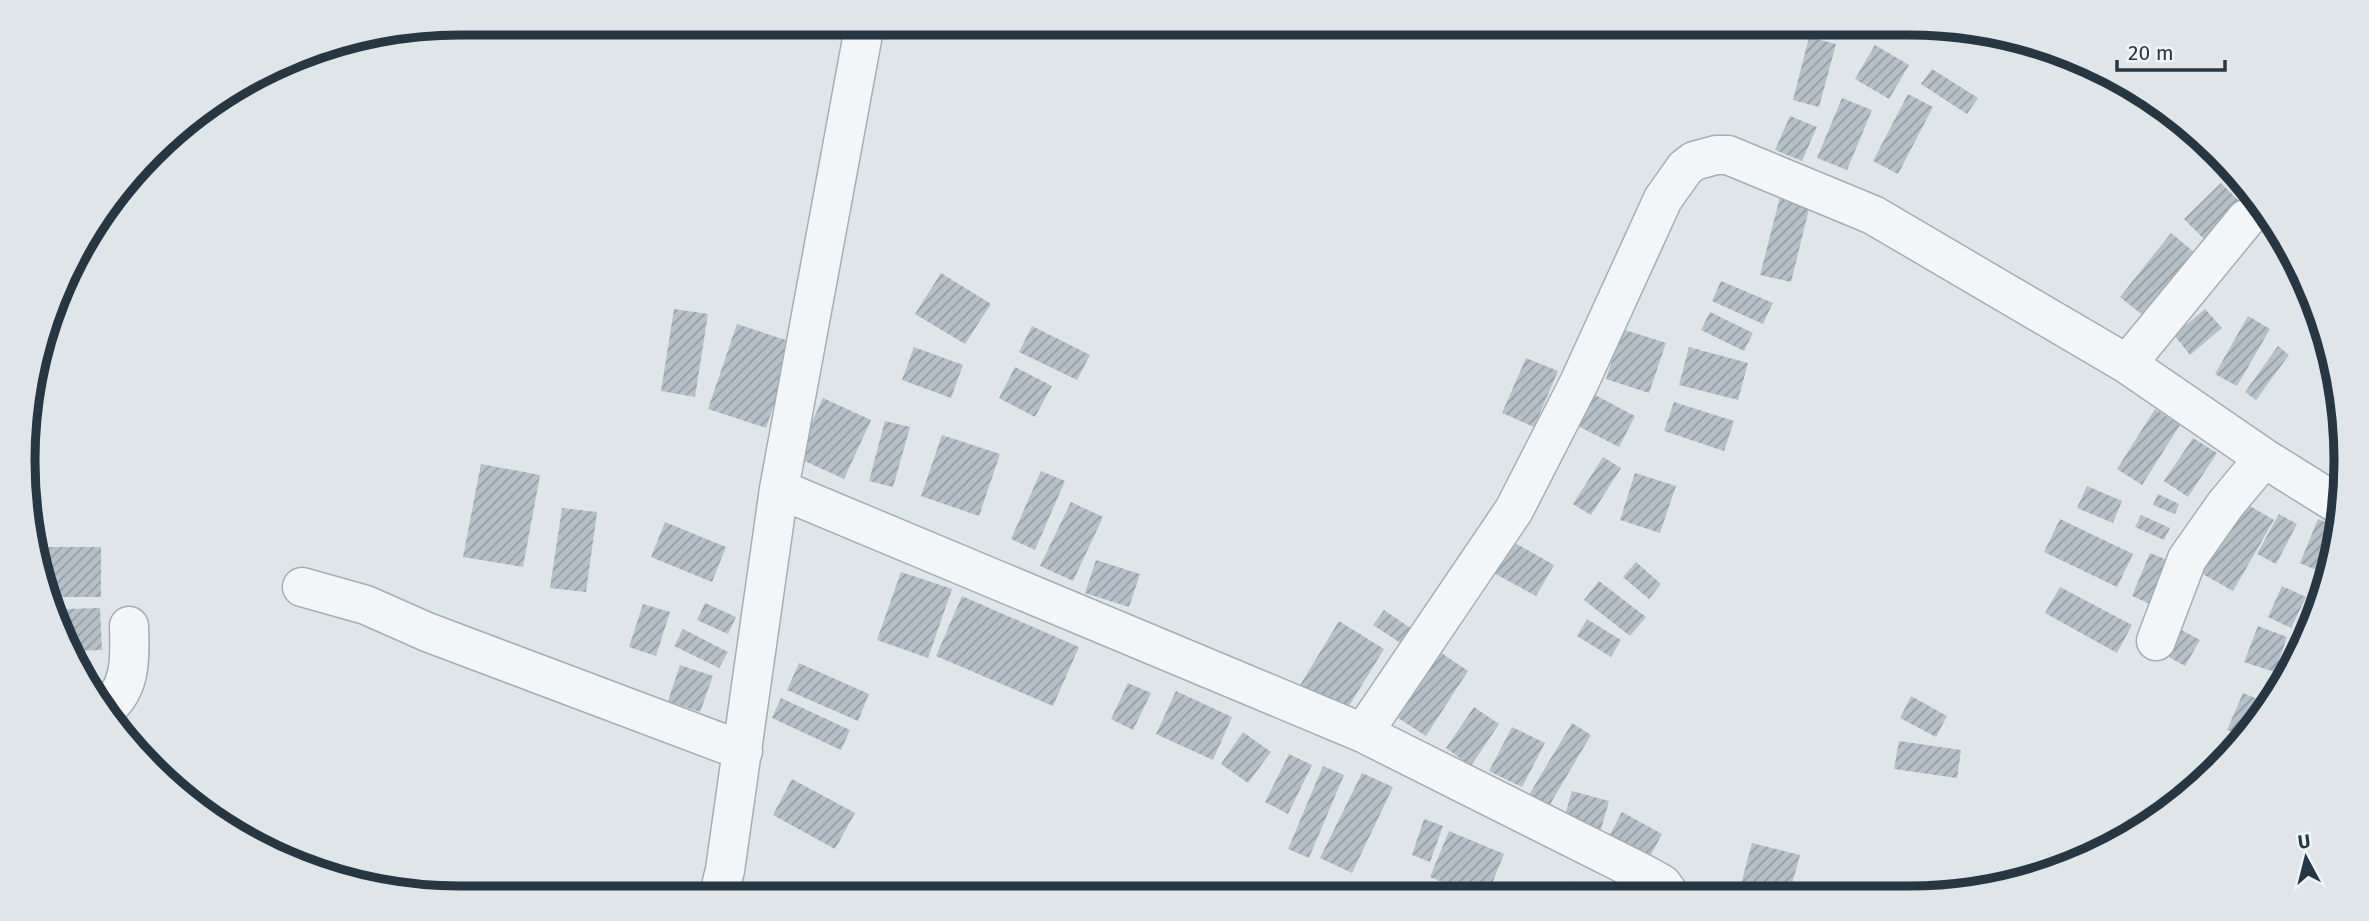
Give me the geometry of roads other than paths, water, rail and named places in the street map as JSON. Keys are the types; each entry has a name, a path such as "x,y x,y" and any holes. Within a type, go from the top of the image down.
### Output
{"street":[{"path":"721,886 743,751 779,489 863,35"},
{"path":"1363,733 1514,510 1579,383 1663,199 1685,168 1694,161 1716,155 1728,155 1873,215 2127,364 2264,458 2332,500"},
{"path":"2127,364 2246,219"},
{"path":"2156,641 2187,559 2225,505 2264,458"},
{"path":"779,489 1363,733 1663,886"},
{"path":"302,587 366,605 427,632 743,751"},
{"path":"111,703 121,694 131,664 129,626"}]}
